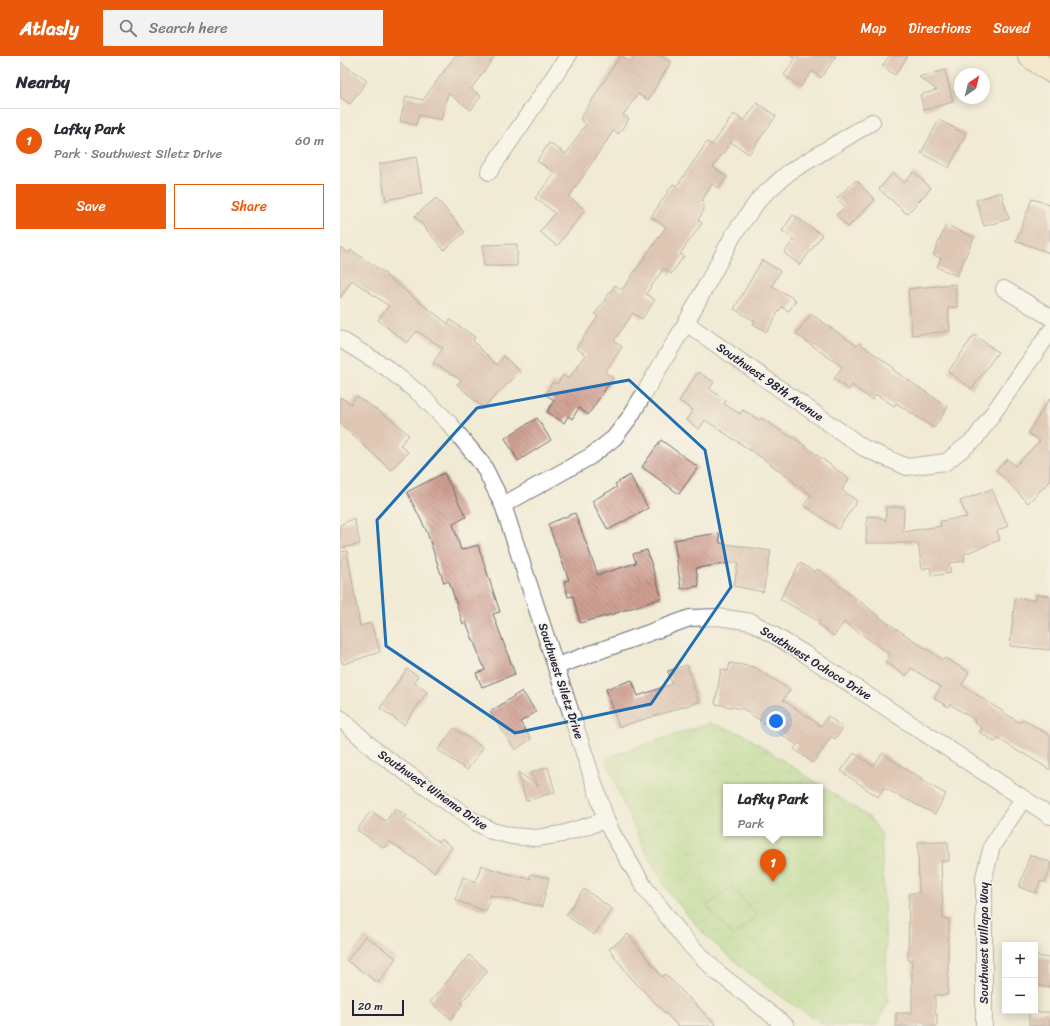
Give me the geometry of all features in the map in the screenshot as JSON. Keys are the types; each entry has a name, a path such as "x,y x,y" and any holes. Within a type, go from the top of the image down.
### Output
{"main road":[{"path":"1029,56 1050,71"}],"street":[{"path":"489,172 568,56"},
{"path":"503,505 591,456 614,438 630,417 686,322 734,234 760,198 788,173 872,122"},
{"path":"1004,289 1050,317"},
{"name":"Southwest 98th Avenue","path":"686,322 864,448 907,467 946,462 975,439 1050,332"},
{"name":"Southwest Siletz Drive","path":"340,339 388,368 421,394 449,423 482,465 503,505 557,666 606,820 612,833 645,888 687,942 716,971 786,1026"},
{"name":"Southwest Ochoco Drive","path":"557,666 690,618 718,616 752,622 805,654 1050,816"},
{"name":"Southwest Winema Drive","path":"340,718 376,750 472,820 492,831 512,836 536,838 562,834 606,820"},
{"name":"Southwest Willapa Way","path":"984,1026 984,877 992,846 1023,799"}],"highlighted area":[{"path":"629,380 705,450 731,587 651,704 515,733 386,646 377,520 477,408"}],"green space":[{"path":"709,723 743,734 819,784 723,784 723,836 823,836 823,787 870,818 881,833 888,1001 876,1026 826,1025 786,1000 750,974 708,938 668,891 648,856 625,808 606,758"},
{"path":"731,886 757,915 733,936 707,906"}],"building":[{"path":"455,56 495,56 471,89 481,96 471,110 448,93 441,120 419,115 416,125 400,121 406,96 423,100"},
{"path":"620,56 631,62 634,56 661,56 671,62 648,100 638,94 623,115 629,119 618,134 614,130 569,197 585,210 557,246 540,232 555,213 535,198 555,173 537,161 549,143 566,154 586,124 580,119"},
{"path":"790,56 836,56 821,78 812,71 801,87 784,75 795,59"},
{"path":"889,56 908,56 895,75 882,66"},
{"path":"340,62 367,81 350,104 340,97"},
{"path":"945,70 953,102 924,110 920,95 937,90 919,77"},
{"path":"757,103 776,116 749,154 731,142 713,167 727,177 719,189 712,184 702,201 704,210 698,220 702,223 680,254 684,256 671,274 664,268 646,294 655,300 642,319 633,313 614,341 622,347 605,372 613,378 588,415 579,408 572,419 568,416 564,423 547,412 554,400 545,394 553,382 557,384 563,375 568,379 586,355 576,348 598,317 595,314 615,285 622,290 666,227 651,217 673,184 677,186 707,142 712,145 734,114 744,121"},
{"path":"939,120 966,134 949,168 921,153"},
{"path":"416,157 422,193 386,200 379,164"},
{"path":"914,172 931,188 907,214 879,189 893,173 904,183"},
{"path":"856,180 875,200 848,227 836,215 845,207 837,198"},
{"path":"1001,192 1009,219 984,226 976,200"},
{"path":"436,198 465,232 444,250 415,216"},
{"path":"1032,199 1050,205 1050,253 1016,241"},
{"path":"793,215 822,235 800,265 784,253 794,239 782,231"},
{"path":"946,225 974,237 957,276 937,267 941,258 933,255"},
{"path":"517,244 517,266 484,266 483,245"},
{"path":"340,247 349,253 351,250 386,274 385,275 448,324 450,320 475,337 473,341 497,365 504,356 520,372 483,408 457,384 461,380 433,363 443,348 417,331 407,343 378,320 389,306 352,280 340,298"},
{"path":"762,260 780,271 772,286 796,300 789,311 781,307 767,332 753,324 755,321 734,309"},
{"path":"955,284 957,307 948,308 950,331 912,335 908,289"},
{"path":"811,314 857,346 859,343 894,368 893,370 948,407 934,428 896,403 894,406 876,394 872,400 852,385 849,390 834,379 842,367 796,334"},
{"path":"974,335 998,352 972,389 948,372"},
{"path":"698,372 714,382 709,389 726,400 724,404 740,414 743,410 759,420 761,418 792,438 793,437 849,479 842,490 857,501 838,529 804,505 811,495 765,460 705,420 699,429 686,420 693,410 679,401"},
{"path":"356,396 392,420 409,435 400,445 408,452 391,470 340,424 340,397 351,404"},
{"path":"1050,398 1050,481 1028,503 996,470 1008,459 1015,466 1040,441 1028,433"},
{"path":"537,418 551,440 518,461 505,438"},
{"path":"661,440 698,467 679,494 642,467"},
{"path":"444,473 466,517 453,524 461,550 478,545 500,612 493,614 515,674 482,687 476,673 485,670 466,622 463,624 449,581 444,583 427,532 407,492"},
{"path":"630,475 648,508 608,530 592,501 617,487 615,484"},
{"path":"992,489 1008,526 997,531 1000,540 964,554 965,561 949,563 951,573 932,576 930,567 922,569 918,543 866,543 867,516 879,517 886,521 886,507 904,507 903,532 941,526 940,521 967,517 960,501"},
{"path":"575,513 598,575 636,563 633,554 647,550 662,598 580,623 573,596 568,597 564,581 569,580 548,524"},
{"path":"354,518 360,544 340,548 340,525"},
{"path":"719,533 720,543 771,551 763,592 734,586 738,562 696,568 699,586 681,589 674,540"},
{"path":"347,551 360,626 371,623 380,652 343,664 340,656 340,552"},
{"path":"800,563 815,572 817,569 879,617 943,660 945,658 969,672 962,685 1020,723 1023,719 1050,736 1050,770 998,738 995,742 979,732 982,728 974,723 975,720 950,704 948,707 934,698 941,687 911,668 906,676 885,662 890,654 844,622 834,636 818,624 820,622 780,599"},
{"path":"1036,594 1050,596 1050,650 1010,646 1015,598 1036,600"},
{"path":"730,663 755,667 790,690 783,700 821,726 828,716 843,728 835,739 831,737 813,763 794,749 797,745 743,709 715,704 721,669 728,671"},
{"path":"687,665 699,702 619,727 606,689 632,680 638,696 672,684 668,671"},
{"path":"407,669 418,676 414,682 427,692 404,725 380,708"},
{"path":"522,691 536,712 520,722 531,739 515,750 490,712"},
{"path":"454,728 483,748 467,770 438,750"},
{"path":"854,753 873,766 883,753 910,772 922,778 921,780 946,794 935,814 884,788 878,797 841,771"},
{"path":"548,767 555,792 526,801 518,772 539,787 530,773"},
{"path":"395,808 407,816 405,818 439,842 441,839 452,847 434,872 389,841 384,848 357,830 371,811 386,821"},
{"path":"918,842 948,842 949,861 941,861 943,919 949,919 948,995 935,995 935,1014 937,1014 937,1026 896,1026 896,1013 912,1013 912,960 908,960 909,893 919,893"},
{"path":"1030,855 1050,862 1050,869 1045,882 1040,881 1036,893 1019,887"},
{"path":"481,865 504,873 530,879 531,874 549,878 542,907 491,895 486,911 455,900 463,877 476,882"},
{"path":"584,889 612,909 594,935 566,915"},
{"path":"628,934 662,977 665,974 717,1026 678,1026 631,978 609,949"},
{"path":"365,936 396,958 378,983 347,961"},
{"path":"469,955 488,971 461,1003 463,1004 451,1019 430,1002"},
{"path":"1038,956 1050,958 1050,987 1038,985"},
{"path":"1050,1012 1050,1026 1029,1026 1029,1014"}],"place":[{"name":"Lafky Park","path":"773,882"}]}
